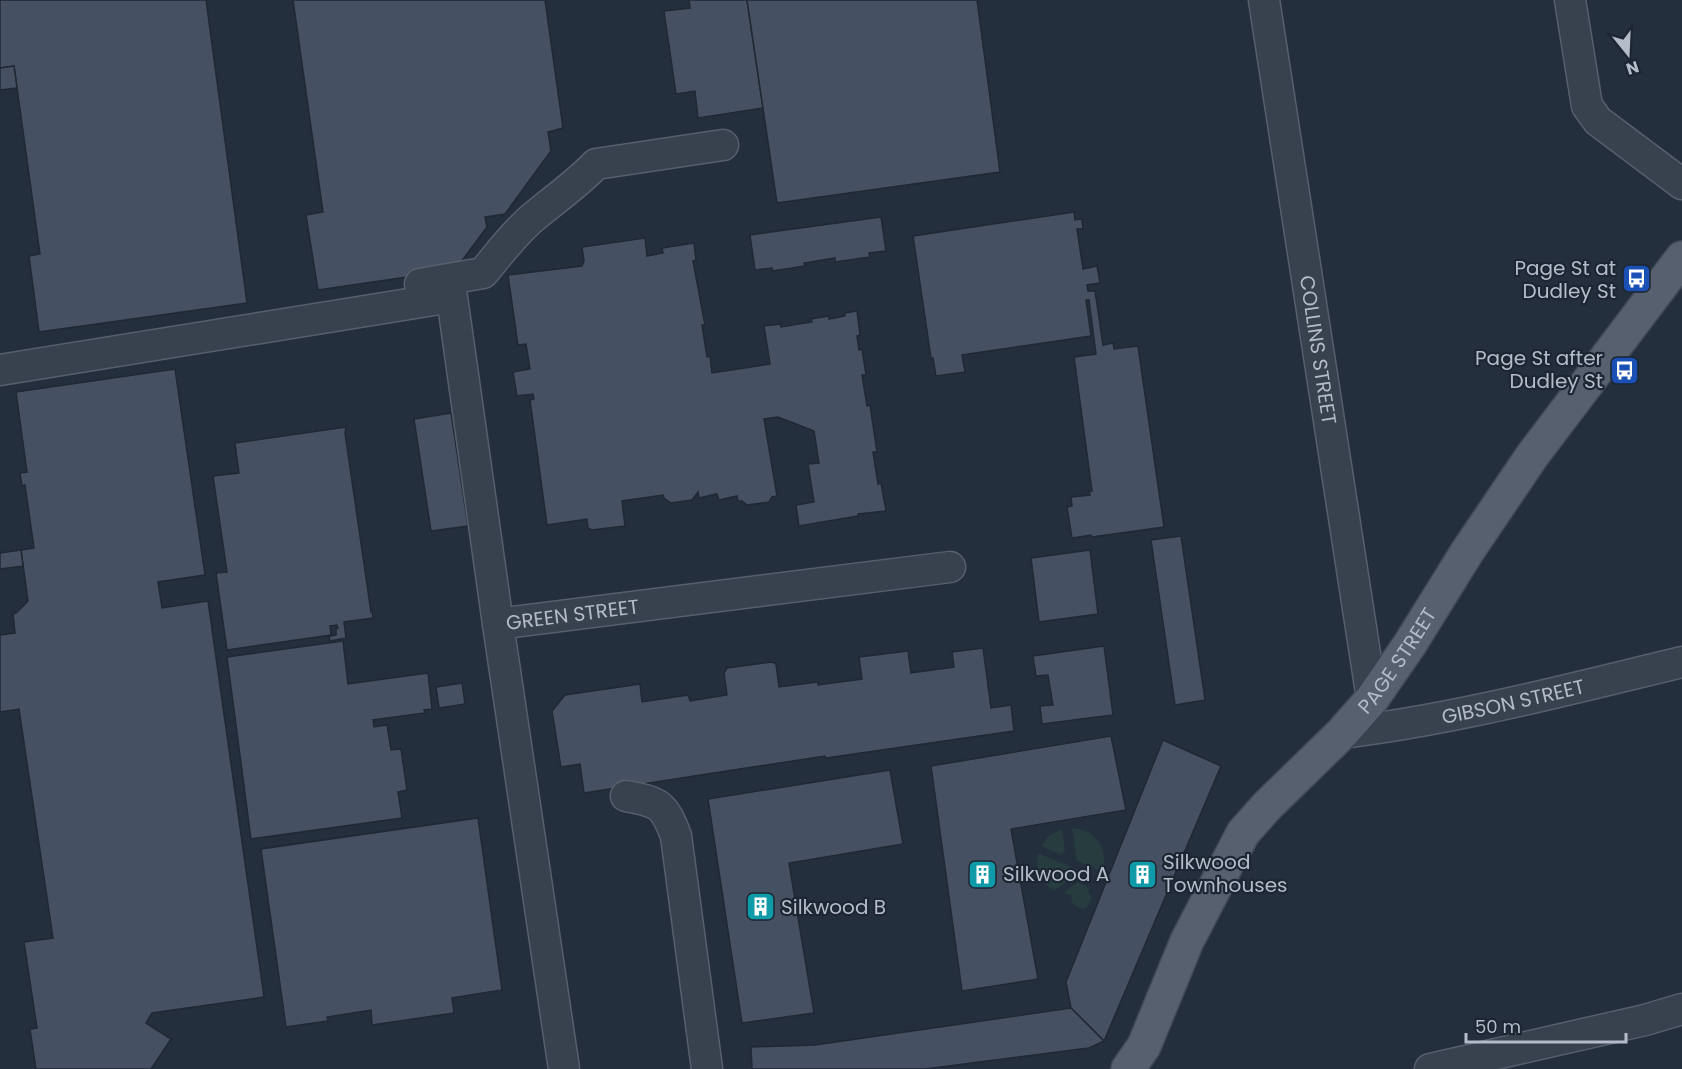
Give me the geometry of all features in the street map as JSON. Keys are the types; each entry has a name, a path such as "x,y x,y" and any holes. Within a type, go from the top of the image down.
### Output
{"main road":[{"name":"PAGE STREET","path":"1128,1069 1144,1046 1187,941 1243,833 1267,806 1342,733 1372,699 1532,456 1682,258"}],"street":[{"name":"COLLINS STREET","path":"1264,0 1372,699"},
{"path":"1570,0 1587,106 1598,121 1682,184"},
{"path":"0,356 483,273 504,247 529,222 583,178 596,164 723,145"},
{"path":"0,370 452,297 498,624"},
{"name":"GREEN STREET","path":"564,1069 498,624 950,567"},
{"name":"GIBSON STREET","path":"1342,733 1406,725 1682,662"},
{"path":"626,796 652,801 660,807 668,814 676,836 707,1069"},
{"path":"1430,1069 1645,1020 1682,1009"}],"green space":[{"path":"1072,828 1088,832 1099,842 1104,856 1103,872 1077,861"},
{"path":"1062,830 1065,850 1062,855 1041,846 1049,836"},
{"path":"1038,853 1076,869 1078,873 1054,891 1040,875 1037,864"},
{"path":"1078,882 1090,888 1088,891 1091,902 1082,909 1074,905 1071,900 1072,895 1065,894 1065,891"}],"building":[{"path":"0,0 206,0 247,303 39,332 29,256 40,254 14,66 0,68"},
{"path":"293,0 545,0 563,128 548,132 551,151 505,214 485,217 487,227 455,270 318,290 306,215 323,212"},
{"path":"689,0 747,0 763,108 698,118 695,91 676,94 664,11 690,8"},
{"path":"747,0 977,0 1000,172 777,203"},
{"path":"14,66 17,88 0,90 0,68"},
{"path":"1074,212 1075,220 1082,219 1083,229 1077,229 1083,269 1097,266 1100,283 1087,285 1088,291 1095,291 1103,345 1113,343 1114,349 1138,346 1164,527 1072,538 1067,507 1072,506 1071,497 1090,495 1089,491 1092,491 1074,357 1096,354 1089,300 1086,300 1091,336 962,355 965,372 936,376 933,358 931,358 913,236"},
{"path":"881,217 886,251 869,253 870,257 835,262 835,258 772,271 772,268 755,270 750,235"},
{"path":"645,238 647,256 663,253 662,248 694,243 696,260 693,261 705,325 702,325 707,357 710,356 712,373 770,364 764,326 780,324 781,327 812,322 811,319 829,316 829,319 857,311 860,335 857,336 859,350 862,349 866,375 862,375 867,406 870,405 877,452 873,452 878,484 881,483 886,511 858,514 858,516 799,526 796,505 814,502 808,464 819,463 814,431 778,417 764,419 777,496 772,497 769,502 747,505 738,501 737,496 719,500 717,494 699,498 698,492 692,500 671,503 663,495 622,501 625,526 592,530 588,528 587,519 547,525 530,400 534,399 533,394 517,396 513,372 530,369 526,344 518,345 508,275 582,266 584,261 582,247"},
{"path":"175,369 205,575 158,582 162,608 208,601 264,997 152,1013 146,1023 171,1039 151,1069 36,1069 30,1029 37,1028 24,942 53,938 19,709 0,712 0,635 15,633 13,614 28,601 21,550 34,548 25,485 22,486 20,473 27,472 16,392"},
{"path":"451,413 468,526 431,531 414,419"},
{"path":"346,427 345,433 373,618 344,622 346,638 330,641 329,636 336,635 337,625 330,626 331,635 227,650 216,573 227,572 213,476 239,473 235,443"},
{"path":"1181,536 1205,700 1175,705 1151,540"},
{"path":"21,550 23,566 0,569 0,553"},
{"path":"1090,550 1098,614 1039,622 1031,558"},
{"path":"343,641 348,684 428,673 432,709 424,710 425,713 373,720 374,727 387,725 391,750 401,749 407,790 398,792 402,818 251,839 227,657"},
{"path":"1104,646 1113,715 1042,724 1040,706 1053,705 1048,675 1036,676 1033,656"},
{"path":"983,648 991,708 1011,705 1014,731 826,758 825,756 584,793 580,764 561,767 552,711 565,695 640,684 642,702 688,695 690,701 727,695 724,673 727,668 772,662 776,664 779,687 818,682 818,685 862,679 859,657 908,651 911,673 954,667 952,652"},
{"path":"462,683 465,704 439,708 436,687"},
{"name":"Silkwood A","path":"1111,736 1126,810 1011,829 1038,979 962,991 931,766"},
{"name":"Silkwood Townhouses","path":"1163,740 1221,766 1104,1041 1071,1008 1066,982"},
{"name":"Silkwood B","path":"890,770 903,844 789,863 814,1013 742,1023 708,799"},
{"path":"478,818 502,990 452,998 454,1013 372,1025 371,1010 327,1017 328,1021 286,1027 261,849"},
{"path":"1071,1008 1104,1041 1089,1048 925,1069 752,1069 751,1047 815,1045"}],"place":[{"name":"Page St at Dudley St","path":"1637,279"},
{"name":"Page St after Dudley St","path":"1624,370"},
{"name":"Silkwood A","path":"982,874"},
{"name":"Silkwood Townhouses","path":"1142,874"},
{"name":"Silkwood B","path":"760,907"}]}
